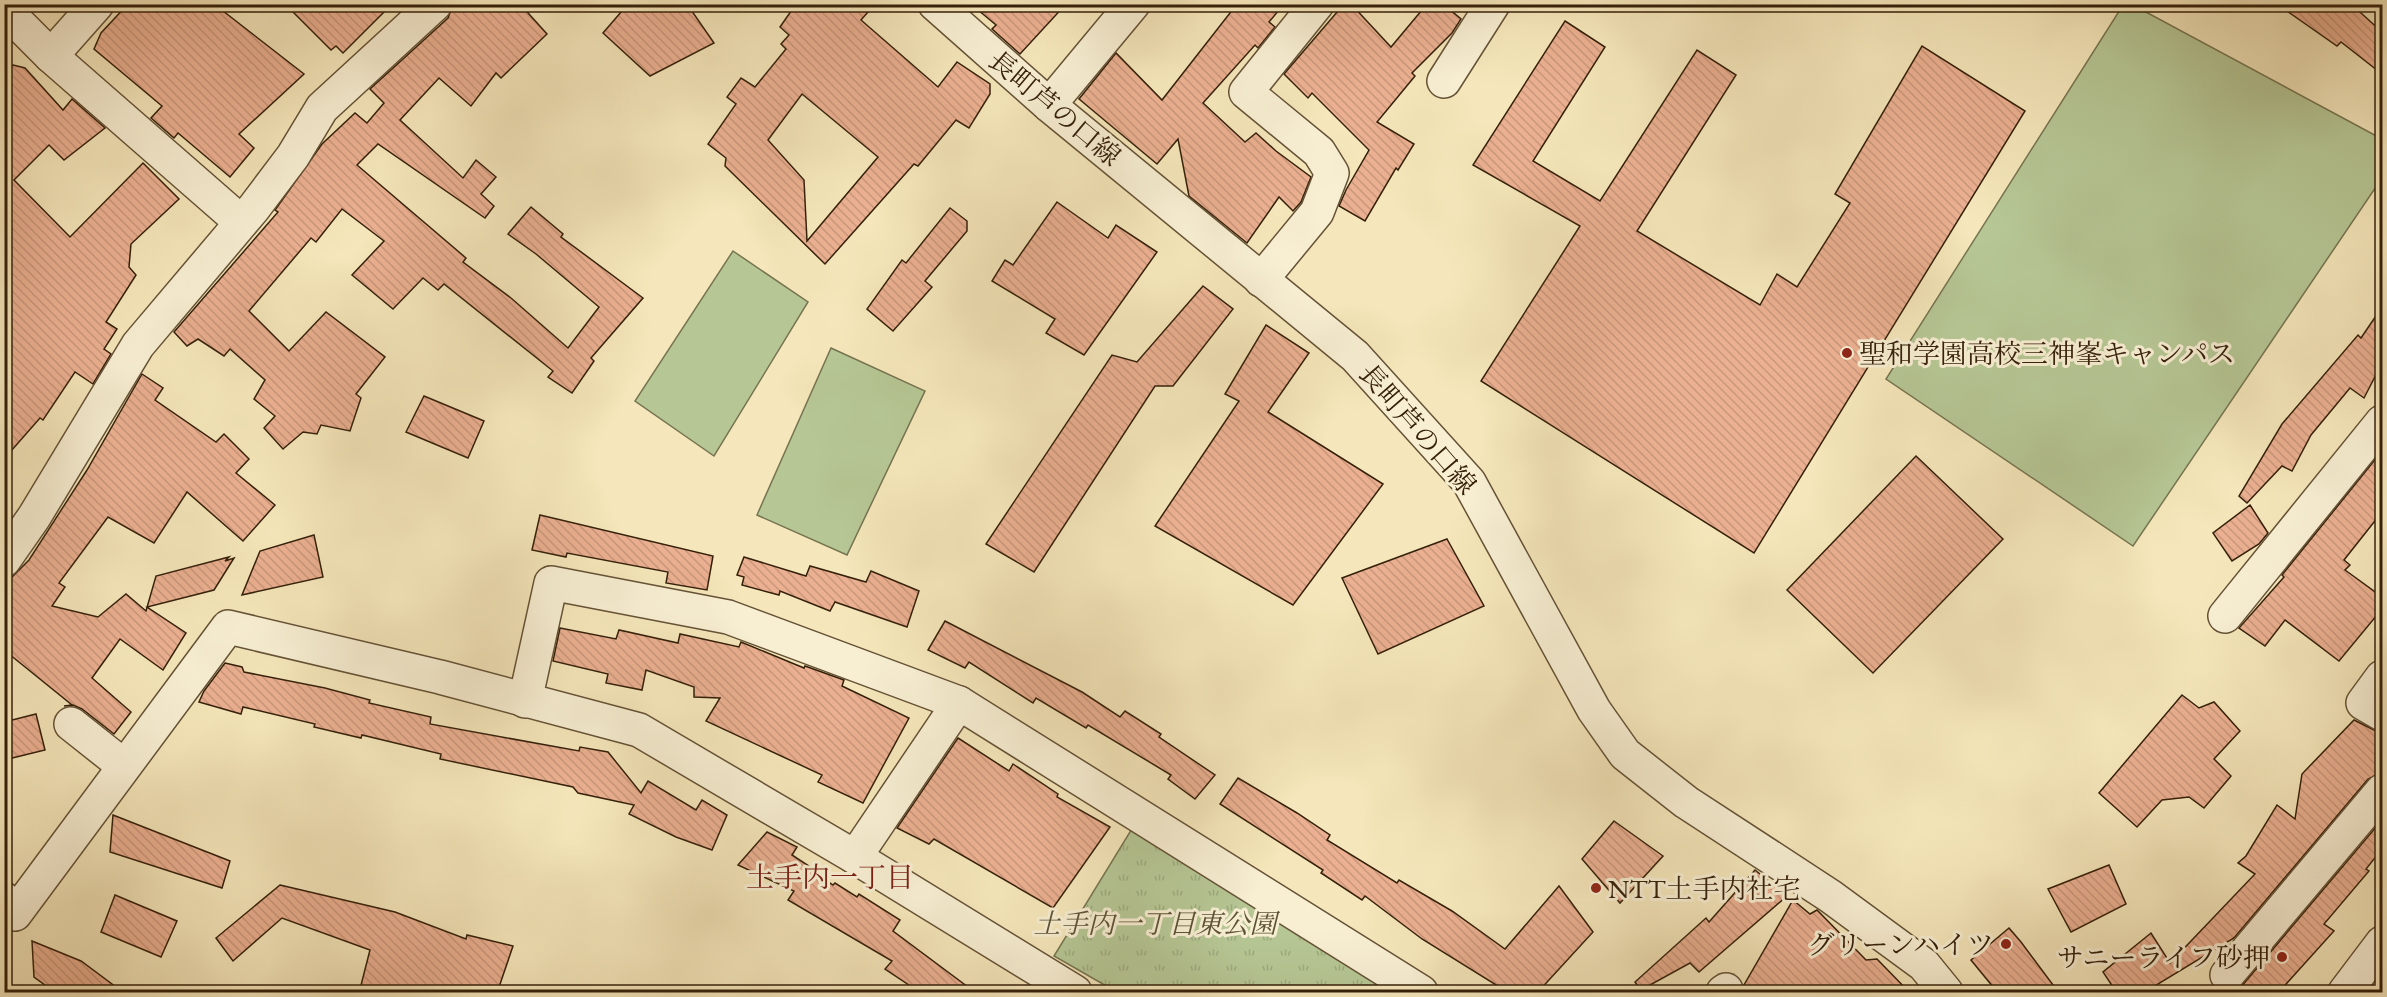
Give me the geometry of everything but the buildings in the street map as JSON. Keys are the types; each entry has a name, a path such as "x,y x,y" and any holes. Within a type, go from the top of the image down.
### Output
{"street":[{"path":"51,56 97,4"},
{"path":"4,560 34,517 138,345 293,156 322,108 435,4"},
{"name":"長町芦の口線","path":"935,4 1049,105 1355,356 1469,482 1594,710 1625,754 1686,802 1830,896 1924,965 1946,993"},
{"path":"1049,105 1133,4"},
{"path":"1261,280 1317,212 1332,173 1319,152 1246,92 1317,4"},
{"path":"1444,81 1493,4"},
{"path":"4,9 51,56 241,222"},
{"path":"2225,616 2382,422"},
{"path":"525,701 551,583 728,617 959,703 1421,993"},
{"path":"4,898 15,914 228,627 440,677 639,730 855,857 1075,993"},
{"path":"2382,677 2363,703 2382,714"},
{"path":"855,857 959,703"},
{"path":"71,724 124,766"},
{"path":"2227,975 2382,790"},
{"path":"2345,993 2382,943"}],"green space":[{"path":"2123,5 2133,5 2382,139 2382,178 2133,546 1886,379"},
{"path":"733,251 808,302 714,456 635,401"},
{"path":"831,348 925,391 847,555 757,515"},
{"name":"土手内一丁目東公園","path":"1133,827 1396,992 1153,992 1108,987 1054,956"}],"place":[{"name":"聖和学園高校三神峯キャンパス","path":"1847,353"},
{"name":"NTT土手内社宅","path":"1596,888"},
{"name":"グリーンハイツ","path":"2006,944"},
{"name":"サニーライフ砂押","path":"2282,957"}],"district":[{"name":"土手内一丁目","path":"830,877"}]}
